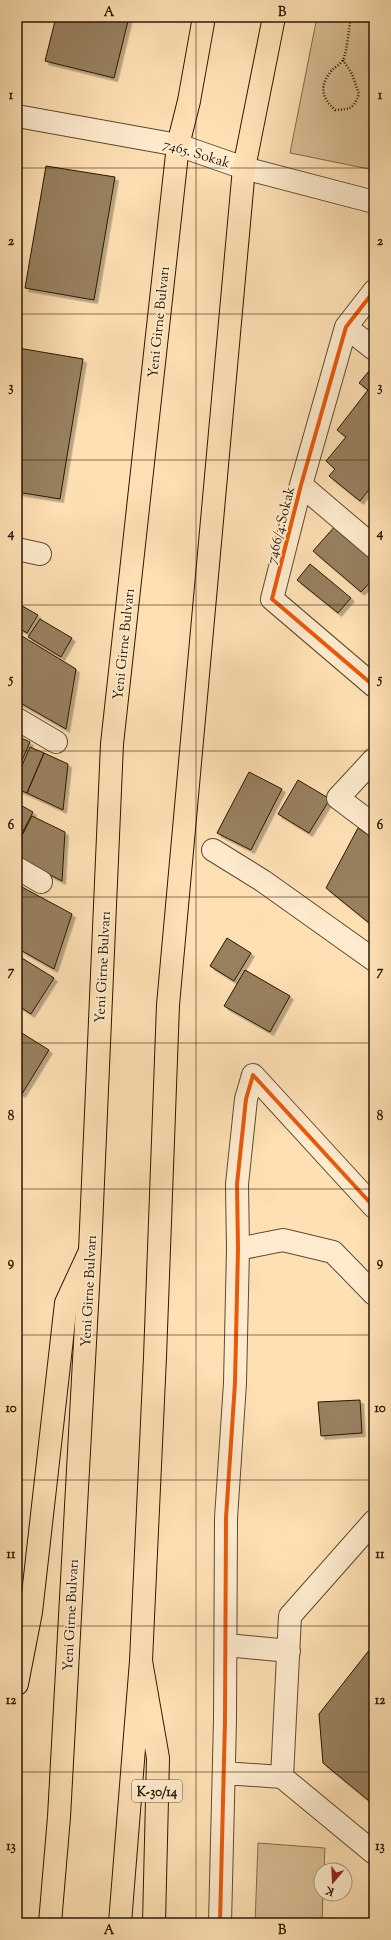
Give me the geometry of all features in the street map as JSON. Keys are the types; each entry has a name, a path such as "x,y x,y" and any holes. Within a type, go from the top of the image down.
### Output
{"main road":[{"name":"Yeni Girne Bulvarı","path":"50,1923 59,1817 90,1251 112,744 178,144 189,101 204,17"},
{"path":"120,1923 141,1661 155,1364 168,1005 244,168 274,17"},
{"path":"17,1684 32,1612 66,1303 90,1251"},
{"name":"K-30/14","path":"141,1661 158,1758 154,1923"}],"street":[{"name":"7465. Sokak","path":"17,116 178,144 244,168 374,202"},
{"path":"374,291 346,327 374,349"},
{"name":"7466/4.Sokak","path":"346,327 301,486 272,599 374,686"},
{"path":"301,486 374,547"},
{"path":"17,549 40,554"},
{"path":"17,719 56,742"},
{"path":"374,759 338,798 374,825"},
{"path":"213,850 263,881 374,960"},
{"path":"17,868 41,882"},
{"path":"220,1923 226,1645 226,1518 235,1383 238,1249 237,1184 246,1099 253,1075 374,1207"},
{"path":"238,1249 283,1240 333,1252 374,1294"},
{"path":"282,1777 290,1616 374,1521"},
{"path":"226,1645 289,1651"},
{"path":"224,1773 282,1777 374,1853"}],"path":[{"path":"343,60 352,74 359,94 354,105 349,109 335,110 326,102 323,90 326,79 332,70 343,60 351,17"}],"shaded area":[{"path":"317,17 374,17 374,170 290,153"},
{"path":"258,1843 325,1848 324,1862 313,1862 313,1902 323,1902 322,1923 255,1923"}],"building":[{"path":"56,17 129,17 114,78 45,61"},
{"path":"46,166 115,177 94,300 25,288"},
{"path":"18,348 83,359 60,499 17,492"},
{"path":"374,365 374,483 360,501 329,476 335,469 326,461 346,437 337,430 368,390 359,383"},
{"path":"336,525 374,557 374,578 361,592 313,551"},
{"path":"310,564 351,598 338,613 297,580"},
{"path":"17,603 38,615 27,633 17,627"},
{"path":"40,619 72,638 61,657 28,637"},
{"path":"17,633 76,669 66,729 17,701"},
{"path":"17,736 30,742 17,772"},
{"path":"30,747 44,753 27,793 17,789 17,777"},
{"path":"44,753 68,764 63,810 27,793"},
{"path":"249,772 282,789 251,850 217,833"},
{"path":"298,780 330,799 309,833 278,814"},
{"path":"17,803 33,812 17,843"},
{"path":"32,816 65,832 62,881 17,858 17,845"},
{"path":"358,828 374,839 374,927 326,888"},
{"path":"22,887 72,914 54,969 17,948 17,895"},
{"path":"227,938 251,953 234,981 210,966"},
{"path":"17,955 54,978 31,1014 17,1005"},
{"path":"245,970 290,996 270,1032 224,1006"},
{"path":"17,1030 49,1050 22,1094 17,1091"},
{"path":"360,1400 362,1433 321,1436 318,1402"},
{"path":"374,1644 374,1805 323,1763 319,1714"}],"cycle path":[{"path":"374,291 346,327 301,485 272,599 374,686"},
{"path":"220,1923 225,1720 226,1518 235,1383 238,1249 237,1184 246,1099 253,1075 374,1207"}]}
